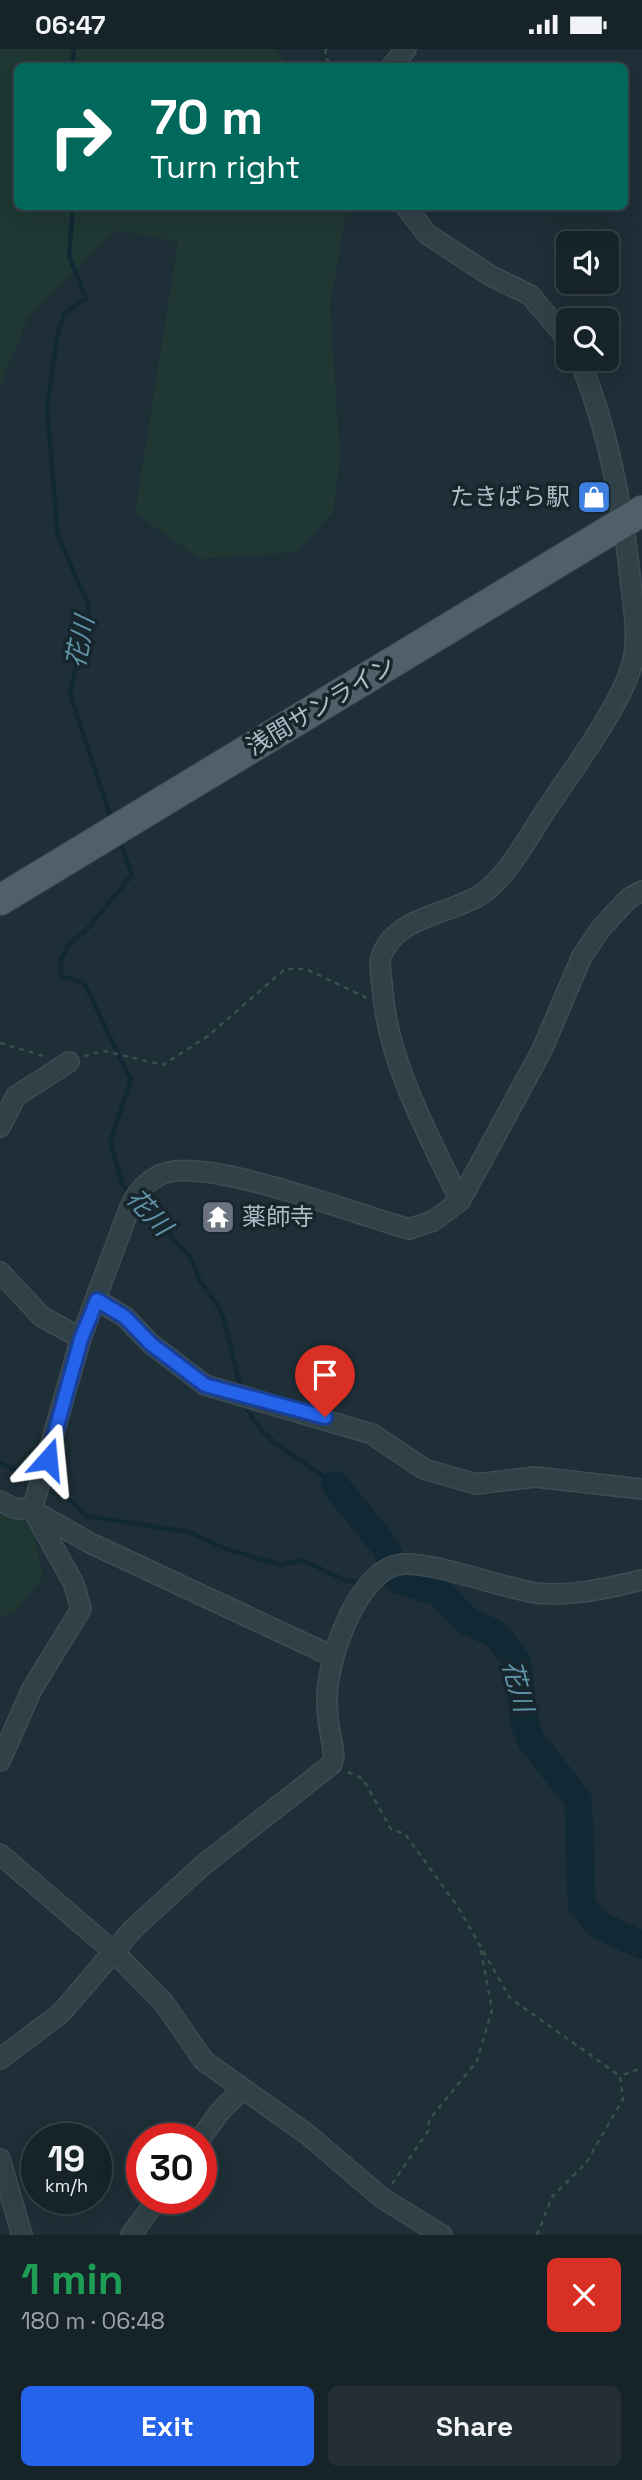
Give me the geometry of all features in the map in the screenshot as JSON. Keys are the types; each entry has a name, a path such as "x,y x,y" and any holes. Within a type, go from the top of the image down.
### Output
{"main road":[{"name":"浅間サンライン","path":"0,900 633,516"}],"street":[{"path":"394,63 406,49"},
{"path":"408,210 427,235 491,276 530,295 556,326"},
{"path":"460,1201 400,1073 383,1004 380,959 389,944 413,923 482,894 508,865 568,778 623,687 633,663 633,516 584,371"},
{"path":"0,1761 32,1689 81,1609 69,1573 32,1510 62,1413 81,1339 134,1198 153,1179 169,1172 203,1172 242,1179 410,1229 433,1221 460,1201 542,1050 582,955 602,927 629,898 642,891"},
{"path":"0,1127 16,1096 69,1062"},
{"path":"0,1272 42,1317 81,1339"},
{"path":"97,1300 125,1317 151,1344 205,1385 372,1434 424,1469 476,1484 535,1477 642,1489"},
{"path":"0,1501 14,1508 32,1510 90,1543 332,1656"},
{"path":"0,2059 61,2013 133,1929 202,1866 332,1764 334,1756 327,1705 332,1656 368,1581 397,1565 417,1565 535,1593 566,1595 642,1580"},
{"path":"0,1854 115,1953 164,2003 204,2061 307,2134 382,2198 442,2235"},
{"path":"212,2123 243,2089"},
{"path":"0,2158 22,2235"},
{"path":"131,2235 146,2214"}],"path":[{"path":"0,1043 69,1062 104,1051 163,1065 208,1036 285,969 306,969 348,991 383,1004"},
{"path":"332,1764 363,1779 391,1829 405,1834 479,1941 510,1998 620,2076 623,2099 586,2163 552,2197 537,2235"},
{"path":"382,2198 428,2131 429,2120 477,2061 492,2010 479,1941"},
{"path":"620,2076 642,2069"}],"green space":[{"path":"0,49 276,49 287,63 14,63 14,210 346,210 330,306 340,456 333,512 297,552 200,559 135,513 178,242 115,230 28,318 0,386"},
{"path":"0,1508 33,1527 43,1577 14,1613 0,1616"}],"waterway":[{"name":"花川","path":"72,63 74,49"},
{"name":"花川","path":"73,210 69,256 86,298 64,314 57,337 47,408 58,536 89,606 70,694 112,821"},
{"name":"花川","path":"119,839 132,875 88,928 67,947 61,960 61,976 84,983 131,1080 110,1142 122,1183 130,1192"},
{"name":"花川","path":"139,1201 190,1257 200,1281 216,1303 224,1320 241,1389"},
{"name":"花川","path":"246,1404 260,1429 335,1485"},
{"path":"0,1463 34,1478"},
{"path":"46,1483 58,1488 86,1516 189,1532 226,1549 281,1565 303,1560 344,1580 362,1583"},
{"name":"花川","path":"335,1485 386,1548 398,1580 439,1592 469,1622 496,1634 517,1661 525,1725 531,1740 578,1800 582,1905 599,1925 642,1945"},
{"path":"377,1585 398,1580"}],"place":[{"name":"たきばら駅","path":"594,497"},
{"name":"薬師寺","path":"218,1217"}],"route":[{"path":"48,1459 81,1339 97,1300 125,1317 151,1344 205,1385 240,1397 325,1417"}]}
